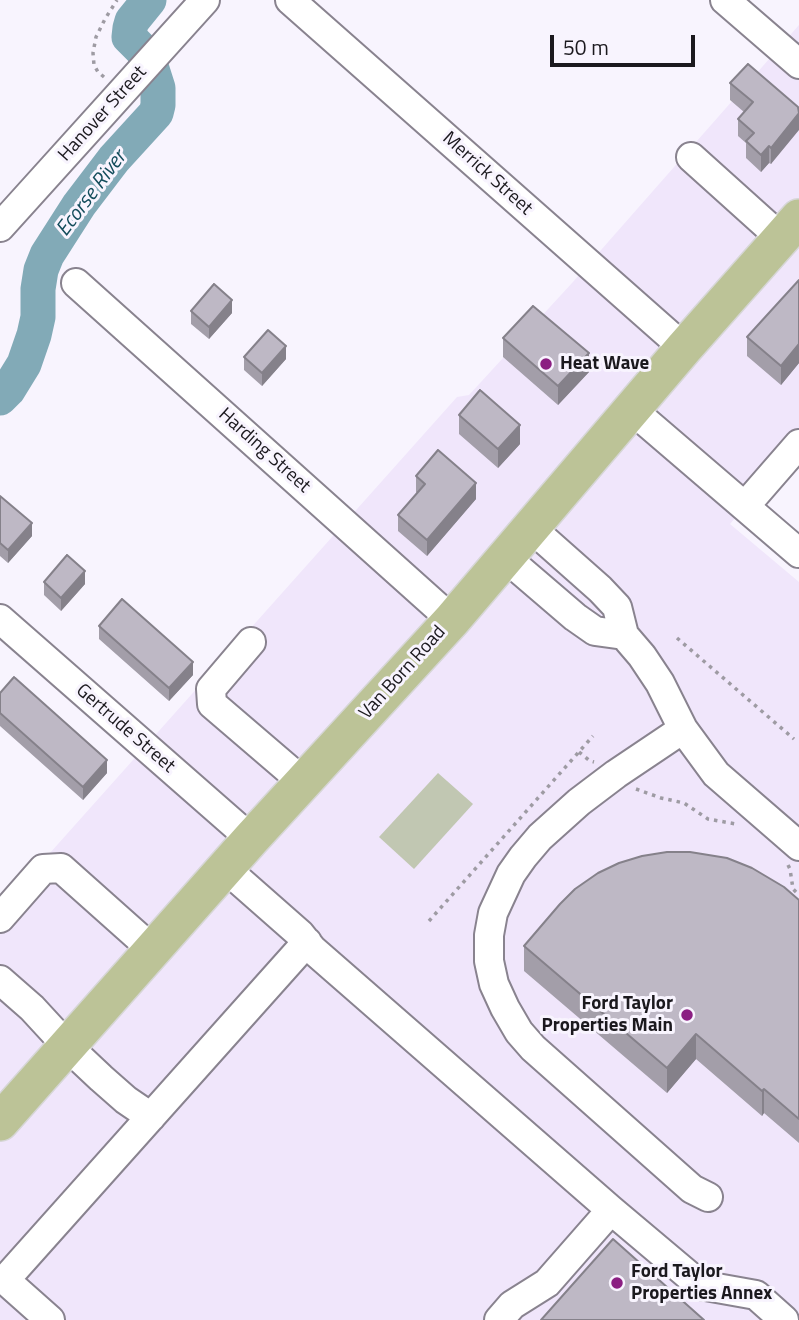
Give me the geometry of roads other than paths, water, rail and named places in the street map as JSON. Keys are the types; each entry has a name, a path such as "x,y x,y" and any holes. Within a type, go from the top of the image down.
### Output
{"main road":[{"name":"Van Born Road","path":"0,1122 251,839 452,620 631,409 790,228"}],"street":[{"name":"Hanover Street","path":"2,222 118,83 162,48 205,0"},
{"name":"Merrick Street","path":"290,0 684,348"},
{"path":"725,0 799,64"},
{"path":"691,157 790,228"},
{"name":"Harding Street","path":"76,283 452,620"},
{"path":"631,409 799,553"},
{"path":"745,506 799,444"},
{"path":"530,527 617,607 624,635 660,683 684,729 716,774 792,854"},
{"path":"505,557 595,631 624,635"},
{"name":"Gertrude Street","path":"0,619 251,839"},
{"path":"251,642 211,689 212,704 303,782"},
{"path":"684,729 616,774 562,816 523,857 510,874 494,913 489,935 489,961 494,984 505,1008 519,1032 533,1048 692,1189 708,1197"},
{"path":"0,918 43,869 61,868 153,950"},
{"path":"225,869 300,934 312,949 700,1286 756,1295 784,1320"},
{"path":"50,1320 5,1280 307,942"},
{"path":"0,980 126,1100 151,1117"},
{"path":"499,1320 512,1305 547,1283 611,1210"}],"waterway":[{"name":"Ecorse River","path":"0,398 24,364 34,335 41,270 47,255 79,205 114,159 156,113 158,88 151,66 142,50 129,37 132,21 149,0"}],"place":[{"name":"Heat Wave","path":"546,364"},
{"name":"Ford Taylor Properties Main","path":"687,1015"},
{"name":"Ford Taylor Properties Annex","path":"617,1283"}]}
